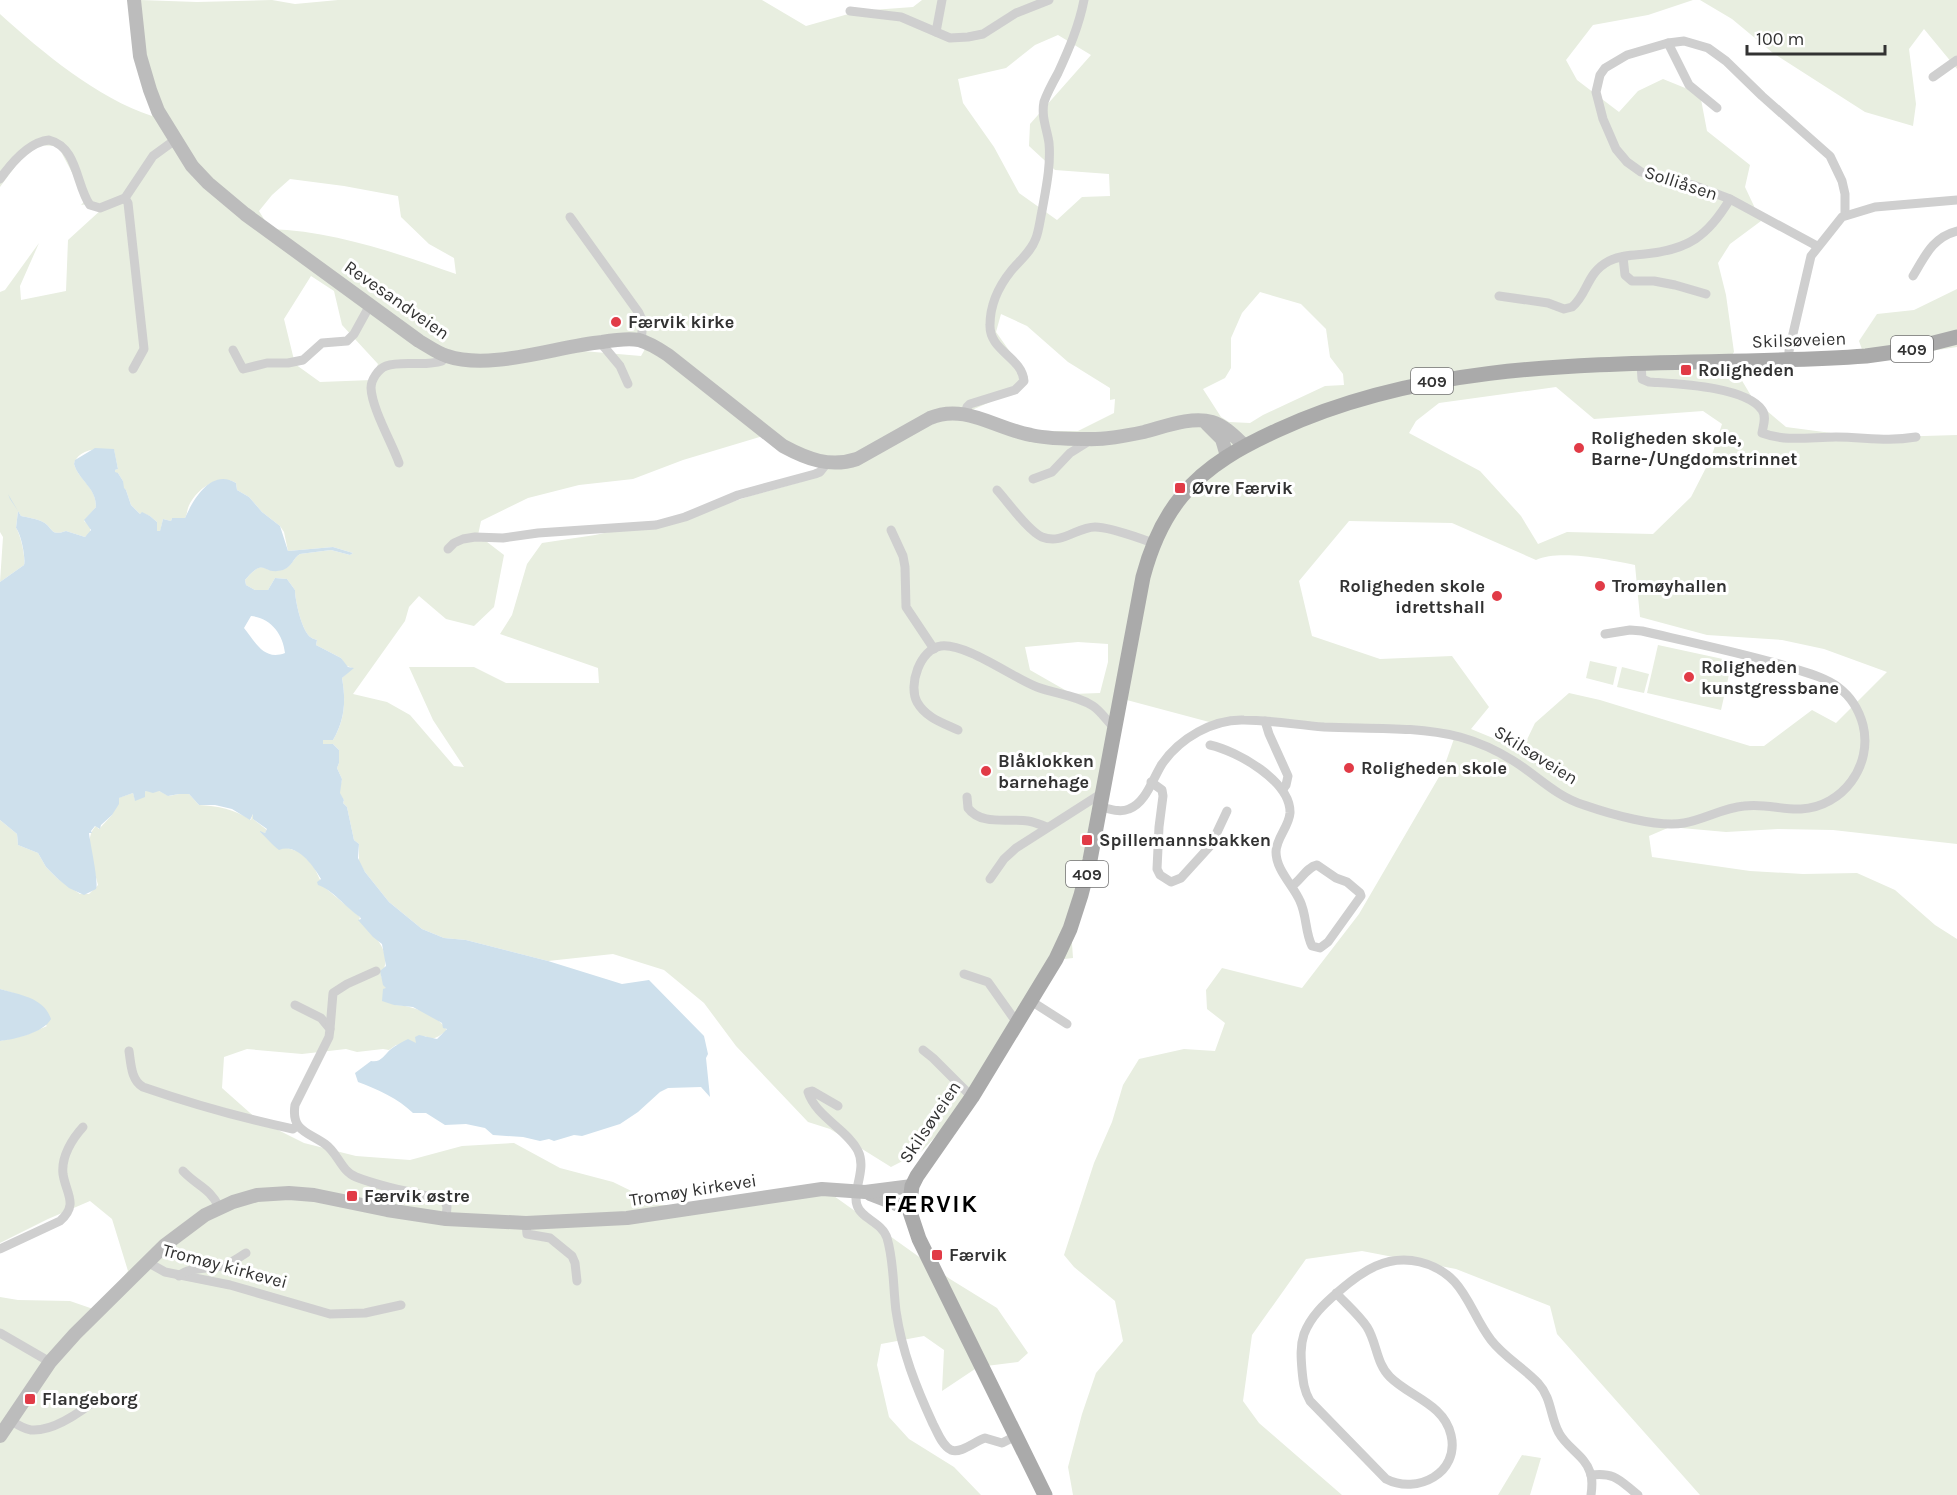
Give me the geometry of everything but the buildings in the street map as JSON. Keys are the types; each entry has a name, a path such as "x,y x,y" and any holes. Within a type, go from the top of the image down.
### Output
{"main road":[{"name":"Revesandveien","path":"134,0 140,56 159,111 192,166 208,183 246,214 419,341 444,355 462,359 497,360 600,342 641,341 653,345 668,355 783,446 800,455 826,463 845,463 857,459 942,413 965,414 1030,435 1087,439 1117,437 1175,424 1202,421"},
{"name":"Skilsøveien","path":"1045,1495 919,1239 906,1207 908,1187 972,1097 1056,959 1070,929 1084,886 1102,801 1143,577 1163,524 1181,497 1201,476 1227,456 1245,446 1326,410 1360,398 1423,383 1477,374 1531,370 1870,356 1923,347 1957,337"},
{"path":"1202,421 1218,425 1245,446"},
{"path":"1202,421 1222,439 1227,456"},
{"name":"Tromøy kirkevei","path":"0,1436 50,1362 147,1262 180,1232 219,1208 257,1195 290,1193 314,1195 446,1219 526,1223 627,1218 822,1188 861,1192 908,1187"},
{"name":"Tromøy kirkevei","path":"861,1192 906,1207"}],"street":[{"path":"936,32 942,0"},
{"path":"850,11 901,17 950,38 983,34 1016,13 1049,0"},
{"path":"965,414 970,404 1015,390 1024,381 1024,374 1018,365 1000,349 990,335 990,322 994,301 1000,287 1030,251 1037,237 1049,169 1048,142 1043,117 1045,101 1076,33 1084,0"},
{"name":"Solliåsen","path":"1817,246 1730,199 1693,185 1641,172 1622,157 1603,119 1596,92 1597,81 1605,68 1627,55 1668,43 1694,42 1708,48 1830,156 1842,181 1845,194 1845,215"},
{"path":"1668,43 1689,85 1717,108"},
{"path":"1933,77 1957,60"},
{"path":"0,178 24,152 37,143 50,140 61,146 72,160 90,206 100,208 125,198 153,156 175,140"},
{"path":"125,198 128,203 143,337 142,354 133,369"},
{"name":"Solliåsen","path":"1499,296 1548,303 1564,309 1572,307 1593,274 1612,260 1668,252 1694,240 1715,222 1730,199"},
{"path":"1789,360 1789,351 1809,263 1817,246 1845,215 1875,207 1957,200"},
{"path":"570,217 639,313 642,322 641,341"},
{"path":"1913,276 1937,239 1957,231"},
{"path":"1623,257 1625,275 1632,281 1654,281 1706,294"},
{"path":"233,350 243,369 267,363 303,360 322,343 347,341 354,334 369,305"},
{"path":"600,342 620,366 628,384"},
{"path":"399,463 373,400 371,383 385,366 433,364 442,361 444,355"},
{"path":"1641,364 1642,380 1705,385 1751,402 1762,410 1765,418 1762,433 1777,438 1838,436 1872,440 1916,438"},
{"path":"1033,479 1052,471 1071,453 1086,443 1087,439"},
{"name":"Revesandveien","path":"448,549 454,543 475,537 503,538 665,523 738,495 815,474 820,472 826,463"},
{"path":"997,490 1026,523 1042,537 1059,538 1094,526 1154,543"},
{"path":"891,530 903,556 906,607 934,649"},
{"name":"Skilsøveien","path":"1102,801 1120,811 1128,810 1141,800 1172,752 1197,733 1225,722 1242,719 1299,726 1413,730 1459,737 1477,742 1512,760 1549,789 1577,803 1655,823 1689,822 1719,811 1745,805 1792,809 1812,808 1841,793 1856,776 1864,751 1863,725 1854,705 1841,689 1823,678 1777,664 1642,631 1630,630 1605,634"},
{"path":"958,730 928,715 916,701 915,680 918,669 924,657 941,646 962,650 1037,687 1079,699 1095,707 1116,729"},
{"path":"1265,721 1288,776 1286,785 1282,789"},
{"path":"1210,745 1241,756 1282,789 1290,812 1285,830 1278,843 1276,856 1281,870 1301,902 1312,946 1324,946 1361,896 1360,892 1347,882 1336,878 1317,865 1310,867 1292,886"},
{"path":"1151,782 1162,790 1163,796 1157,869 1160,875 1171,882 1181,878 1211,845 1227,811"},
{"path":"990,879 1004,859 1016,848 1099,795 1102,801"},
{"path":"967,797 968,808 975,816 1031,821 1047,827"},
{"path":"376,971 333,993 329,1037 295,1105 297,1126 330,1148 345,1169 355,1177 415,1194 438,1197 445,1201 446,1219"},
{"path":"964,974 988,982 1017,1023"},
{"path":"1031,1001 1067,1024"},
{"path":"295,1005 321,1018 330,1029"},
{"path":"922,1050 972,1097"},
{"path":"129,1051 136,1083 143,1087 188,1103 237,1116 293,1129 297,1126"},
{"path":"838,1106 812,1091 808,1092 816,1105 858,1152 861,1163 861,1192 856,1204 878,1224 887,1237 904,1353 917,1390 940,1437 951,1450 957,1451 985,1438 1002,1443 1016,1436"},
{"path":"0,1249 60,1221 67,1215 70,1200 63,1175 63,1166 67,1150 82,1127"},
{"path":"183,1171 193,1181 213,1194 219,1208"},
{"path":"526,1223 527,1234 550,1238 572,1256 577,1281"},
{"path":"179,1276 184,1272 226,1265 246,1253"},
{"path":"1336,1293 1366,1326 1385,1371 1439,1412 1446,1422 1452,1441 1450,1456 1443,1470 1432,1480 1421,1485 1409,1486 1386,1479 1307,1396 1303,1380 1302,1341 1312,1317 1336,1293 1360,1273 1385,1262 1413,1261 1431,1266 1454,1282 1466,1295 1492,1342 1543,1389 1550,1401 1558,1431 1581,1458 1591,1475 1591,1495"},
{"name":"Tromøy kirkevei","path":"147,1262 165,1272 179,1276 230,1285 330,1314 365,1313 401,1305"},
{"path":"0,1333 50,1362"},
{"path":"10,1420 25,1429 51,1427 84,1410 102,1395"},
{"path":"1591,1475 1604,1473 1614,1475 1638,1495"}],"shaded area":[{"path":"140,0 197,2 272,0 295,4 338,0 762,0 806,26 859,11 913,7 922,0 1693,0 1648,15 1593,25 1566,60 1577,80 1619,112 1638,91 1663,79 1700,94 1707,131 1750,165 1745,187 1761,221 1730,244 1718,263 1726,295 1734,352 1729,359 1753,399 1786,427 1839,434 1891,437 1957,435 1957,844 1833,830 1778,829 1726,832 1670,827 1649,836 1652,857 1750,871 1803,874 1857,873 1895,890 1935,925 1957,939 1957,1495 1700,1495 1557,1334 1550,1306 1456,1269 1362,1251 1306,1259 1252,1335 1243,1401 1259,1423 1342,1495 1073,1495 1068,1467 1082,1414 1096,1373 1123,1341 1115,1301 1074,1267 1064,1255 1094,1163 1112,1122 1123,1085 1139,1059 1184,1049 1215,1051 1225,1023 1207,1009 1206,990 1222,968 1302,988 1359,914 1443,770 1456,733 1340,729 1262,721 1213,723 1123,699 1084,901 1071,929 1073,958 1064,959 1045,975 959,1111 922,1151 891,1167 830,1129 808,1122 736,1046 704,1003 664,970 613,954 548,961 466,940 444,938 422,929 389,902 359,862 359,844 354,840 347,807 339,793 342,779 337,768 339,750 333,744 323,745 323,740 333,740 340,725 344,702 342,678 352,668 345,665 341,658 316,645 317,640 306,632 297,607 295,590 287,579 275,578 268,590 255,590 246,585 245,580 260,567 271,570 286,568 300,554 331,550 350,555 353,553 333,547 288,551 284,532 280,526 262,512 249,497 237,490 236,483 229,480 208,485 191,502 185,518 172,518 171,521 163,519 160,532 156,531 157,522 150,516 140,514 131,505 126,490 123,488 123,481 118,473 115,473 118,469 114,450 97,449 80,455 74,464 95,500 96,507 84,521 90,526 90,533 85,537 66,531 57,533 41,521 21,516 18,511 16,528 22,546 24,565 0,582 3,537 0,532 0,292 5,290 39,243 20,286 21,300 66,291 68,240 102,209 87,204 81,205 85,197 58,146 31,145 0,187 0,14 52,58 91,86 131,108 152,116 136,27","holes":["1058,35 1091,55 1030,124 1029,146 1055,170 1109,174 1110,196 1082,197 1057,220 1019,193 994,147 963,103 958,79 1006,68 1035,45","290,179 398,196 401,217 429,244 454,258 456,274 364,244 318,234 270,229 259,211","311,276 334,291 342,325 378,364 372,380 320,382 295,364 284,319","1260,292 1301,304 1326,329 1330,357 1343,374 1344,385 1325,386 1250,423 1229,422 1221,417 1203,389 1225,378 1231,368 1231,338 1242,313","1001,314 1027,326 1068,362 1110,388 1110,400 1115,399 1114,413 1078,431 1025,431 973,413 972,410 1019,389 1028,377 996,332","623,336 668,353 731,403 699,386 657,353 645,349 641,356 548,348 546,345 573,348 589,343 587,338","1556,387 1594,419 1703,411 1722,424 1711,458 1691,497 1653,534 1567,532 1538,544 1521,516 1480,471 1409,433 1416,421 1439,403","763,436 824,470 801,482 699,513 595,535 542,543 527,564 512,615 500,634 598,668 599,683 506,683 474,667 409,667 433,720 464,767 454,766 410,715 387,702 353,694 405,621 409,607 419,596 446,619 474,626 494,607 504,555 478,535 481,521 528,498 579,485 633,479 683,460","1349,521 1452,523 1536,560 1558,555 1571,555 1635,565 1640,617 1707,635 1782,640 1824,649 1887,672 1836,723 1812,710 1764,746 1750,746 1600,700 1569,693 1535,723 1522,750 1471,729 1489,707 1452,656 1380,659 1312,636 1299,581","1078,642 1108,644 1108,662 1100,693 1072,694 1030,670 1025,647"]},
{"path":"1700,0 1957,0 1957,69 1924,29 1909,49 1916,104 1913,126 1865,112 1773,53 1732,19"},
{"path":"1957,289 1957,347 1918,353 1864,355 1859,341 1877,314 1914,310"},
{"name":"Roligheden kunstgressbane","path":"1658,645 1732,661 1721,710 1647,693"},
{"path":"1590,661 1617,667 1613,685 1586,678"},
{"path":"1622,667 1649,674 1644,693 1617,687"},
{"path":"146,791 159,791 169,796 189,794 199,805 226,809 251,820 253,813 253,819 267,830 265,833 260,832 281,848 300,852 313,865 323,886 360,917 359,920 376,938 384,952 385,959 381,976 394,1005 424,1012 438,1020 447,1031 434,1038 425,1036 416,1043 396,1045 389,1050 357,1052 346,1049 302,1054 247,1049 224,1057 222,1088 258,1120 304,1143 356,1156 410,1160 462,1146 514,1143 560,1168 613,1182 660,1205 713,1205 820,1186 950,1279 997,1308 1028,1353 1018,1362 978,1367 942,1391 944,1350 924,1336 881,1344 877,1365 889,1417 909,1439 954,1467 981,1495 0,1495 0,1297 18,1300 70,1301 96,1310 128,1271 112,1219 90,1201 0,1243 0,1041 26,1035 47,1026 13,993 0,989 0,820 17,834 18,845 38,853 46,867 58,879 80,894 89,894 98,885 89,846 92,832 96,826 99,829 112,815 118,798 133,793 135,800"},
{"path":"1522,1455 1541,1458 1530,1495 1498,1495"}],"water":[{"path":"95,448 114,449 118,469 115,472 123,481 131,505 140,514 142,512 157,522 157,531 160,531 163,519 171,521 172,518 185,518 204,488 211,483 227,479 236,483 237,490 249,497 262,512 280,526 288,551 333,547 353,553 350,555 331,550 300,554 286,569 271,571 260,567 245,580 246,585 255,590 268,590 275,578 287,579 295,590 297,607 309,636 317,640 316,645 341,658 348,667 354,668 342,678 344,710 340,725 333,740 323,740 323,744 333,744 339,750 337,768 342,779 340,793 347,807 354,840 359,844 358,858 365,872 389,902 422,929 444,938 466,940 548,961 622,984 649,980 704,1036 708,1054 706,1058 710,1097 701,1087 668,1088 620,1124 582,1136 574,1135 554,1141 493,1135 485,1128 466,1124 445,1125 426,1113 413,1113 387,1094 358,1082 355,1073 371,1061 380,1060 393,1048 408,1039 416,1043 415,1037 419,1035 437,1039 447,1029 443,1028 442,1023 413,1007 382,1001 383,989 386,988 383,985 380,971 386,966 382,944 358,920 361,919 360,917 328,890 318,885 317,882 321,879 303,856 292,849 279,850 260,832 265,833 267,829 253,819 253,814 250,820 232,809 215,805 199,805 189,794 168,796 159,791 153,793 146,791 145,797 135,801 133,793 119,798 119,804 100,829 95,826 92,833 89,833 97,885 96,889 84,895 69,888 58,879 46,867 38,853 18,845 17,834 0,820 0,582 24,565 24,552 16,528 18,511 8,494 21,516 41,521 57,533 66,531 85,537 91,530 84,520 96,507 93,494 76,470 75,460","holes":["251,616 258,617 279,633 285,653 278,655 266,653 244,628"]},
{"path":"0,989 37,1001 48,1012 51,1019 36,1032 0,1041"}],"place":[{"name":"Færvik kirke","path":"616,322"},
{"name":"Roligheden","path":"1686,370"},
{"name":"Roligheden skole, Barne-/Ungdomstrinnet","path":"1579,448"},
{"name":"Øvre Færvik","path":"1180,488"},
{"name":"Tromøyhallen","path":"1600,586"},
{"name":"Roligheden skole idrettshall","path":"1497,596"},
{"name":"Roligheden kunstgressbane","path":"1689,677"},
{"name":"Roligheden skole","path":"1349,768"},
{"name":"Blåklokken barnehage","path":"986,771"},
{"name":"Spillemannsbakken","path":"1087,840"},
{"name":"Færvik østre","path":"352,1196"},
{"name":"Færvik","path":"937,1255"},
{"name":"Flangeborg","path":"30,1399"}],"district":[{"name":"FÆRVIK","path":"931,1204"}]}
